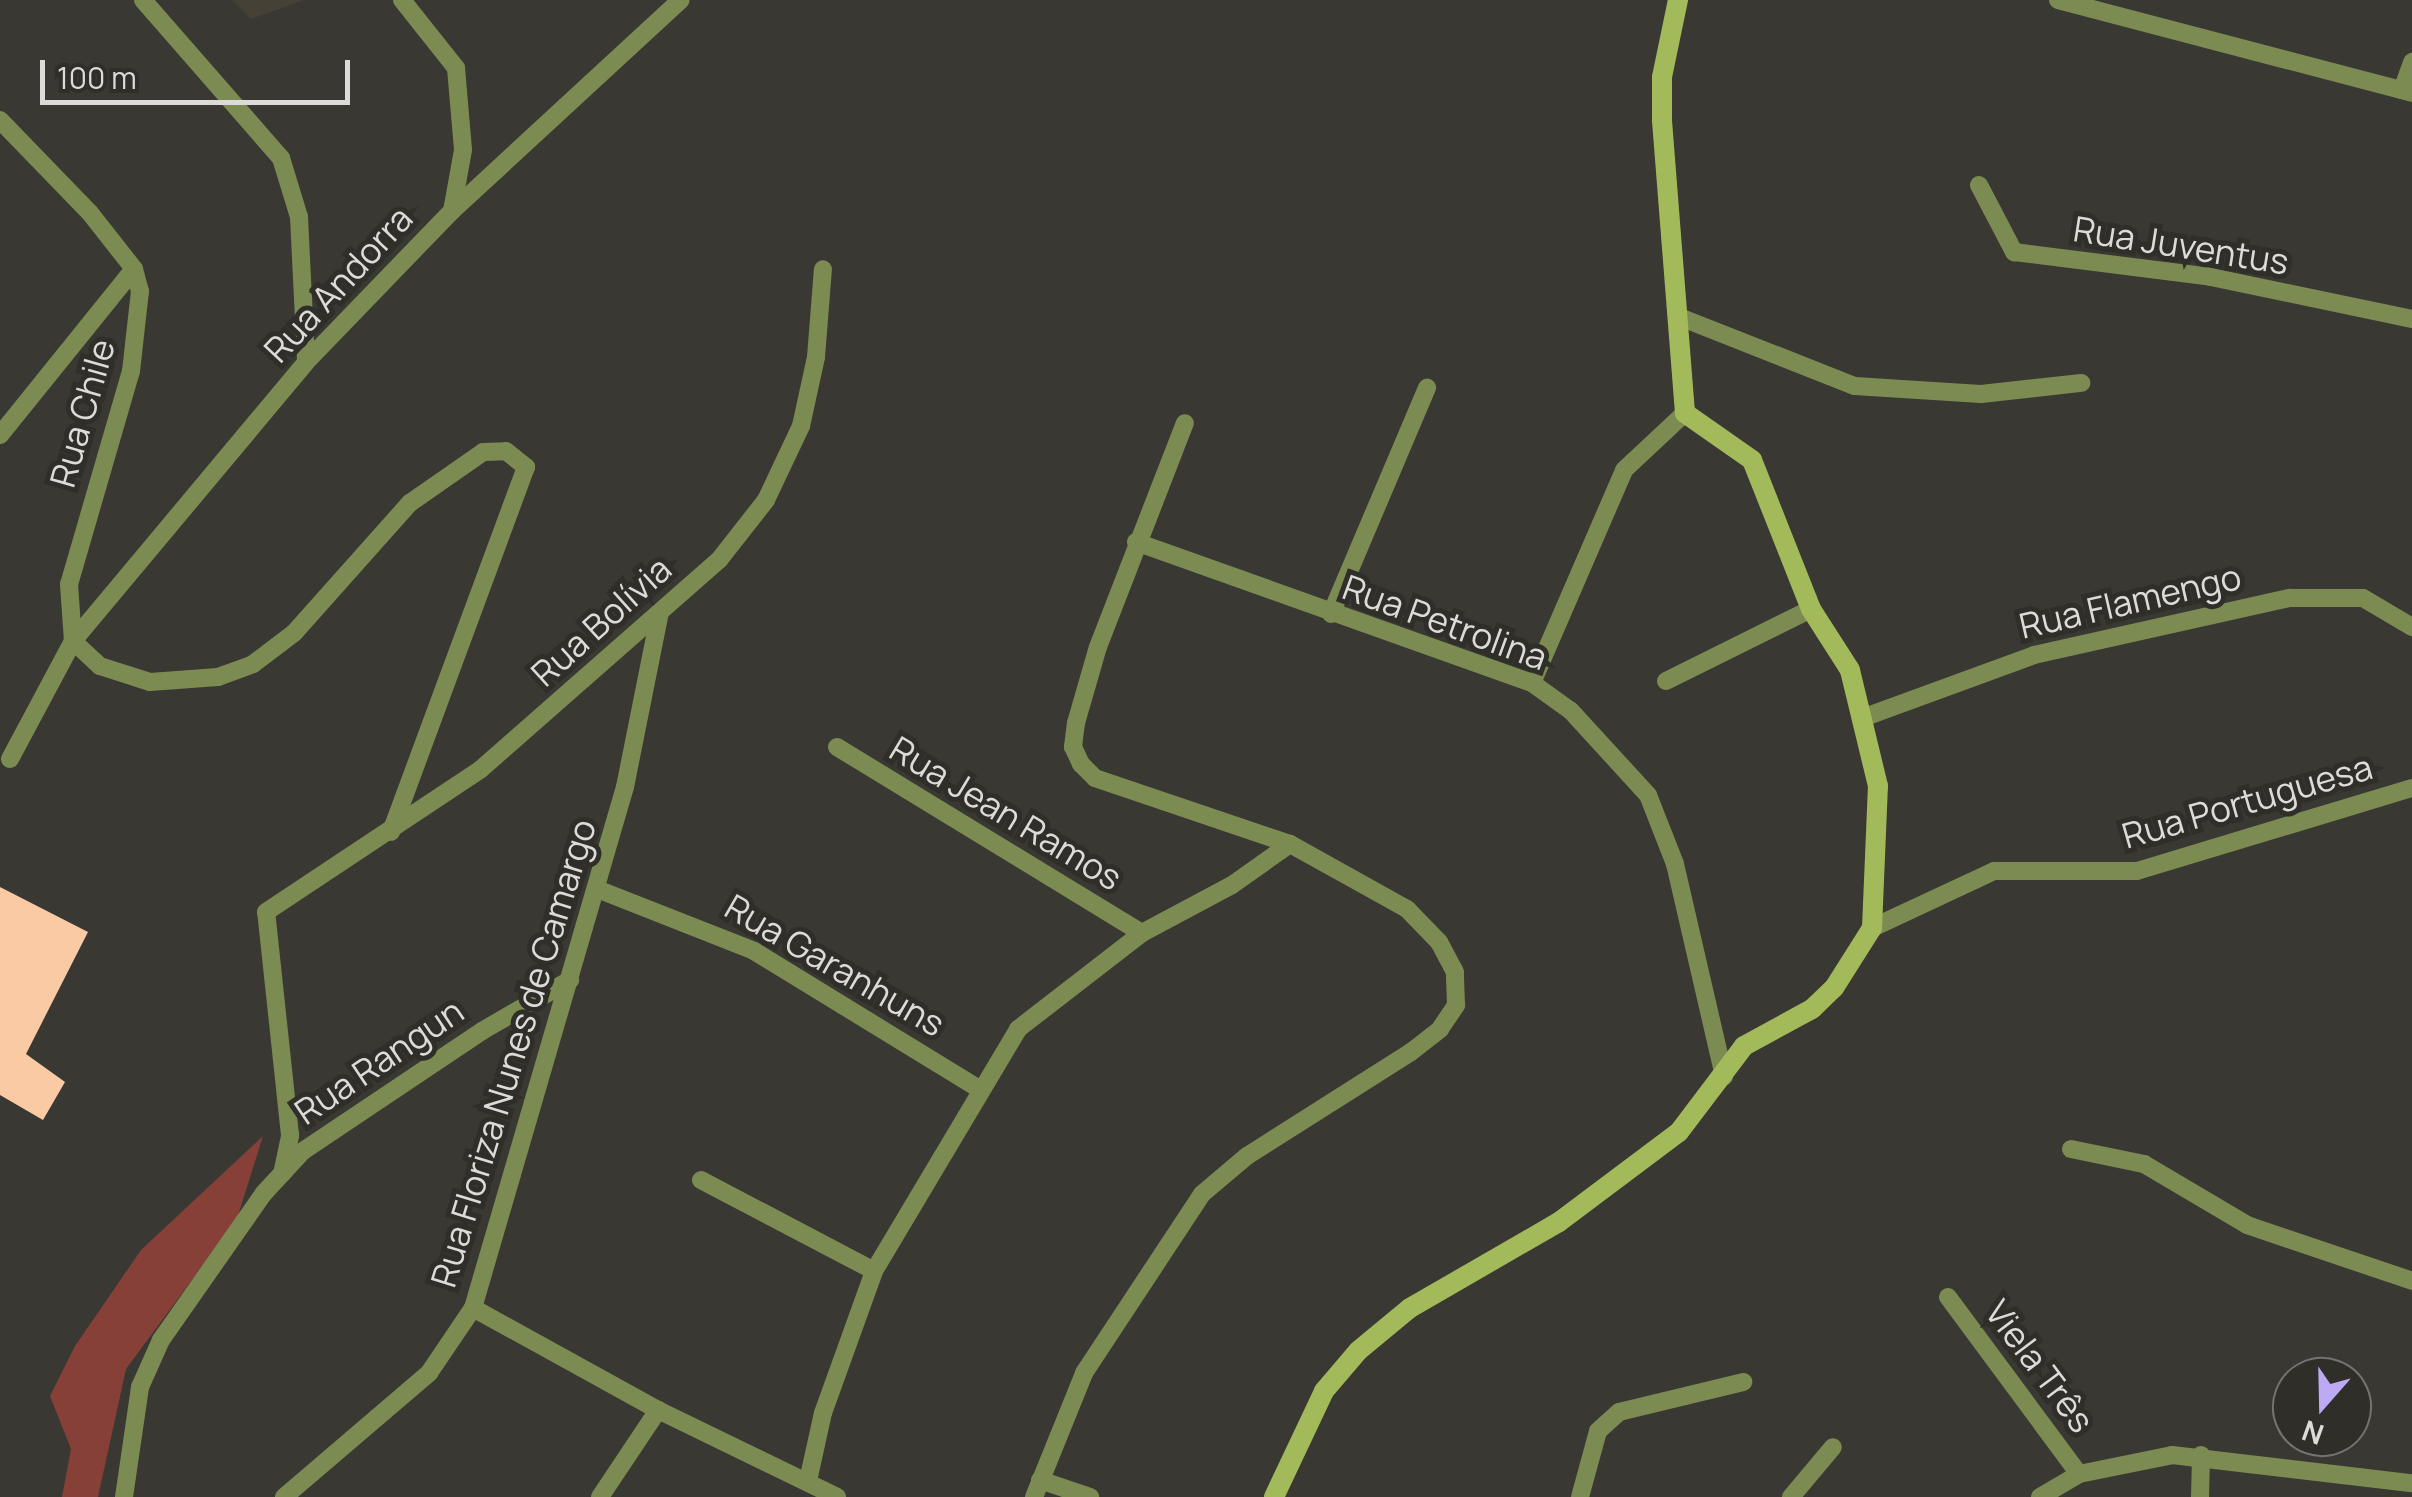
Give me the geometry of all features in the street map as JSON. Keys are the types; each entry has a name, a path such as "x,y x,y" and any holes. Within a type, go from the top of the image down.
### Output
{"street":[{"path":"143,0 282,158 299,217 306,362"},
{"path":"402,0 456,68 463,150 452,211"},
{"name":"Rua Andorra","path":"73,640 306,362 452,211 680,0"},
{"path":"1274,1497 1324,1391 1358,1352 1410,1308 1558,1222 1638,1166 1679,1132 1744,1046 1812,1009 1834,988 1872,928 1878,786 1850,670 1811,609 1752,460 1685,412 1662,76 1678,0"},
{"path":"2058,0 2407,92 2412,62"},
{"path":"0,120 134,269 0,435"},
{"name":"Rua Juventus","path":"1979,185 2014,252 2211,277 2412,319"},
{"name":"Rua Chile","path":"73,640 69,584 140,331 134,269"},
{"name":"Rua Bolívia","path":"282,1174 290,1135 266,912 481,769 718,560 766,500 801,426 816,357 823,269"},
{"path":"1677,316 1855,386 1980,394 2082,382"},
{"path":"1331,614 1427,388"},
{"path":"1532,684 1624,470 1685,412"},
{"path":"1090,1497 1037,1489 1084,1374 1202,1194 1247,1156 1411,1052 1440,1029 1456,1004 1454,972 1439,942 1407,910 1290,844 1095,778 1081,764 1073,747 1076,723 1136,542 1186,422"},
{"path":"10,759 73,640 100,666 150,682 218,677 253,664 294,632 410,502 484,452 506,451 526,467 391,832"},
{"name":"Rua Petrolina","path":"1136,542 1532,684 1610,748 1648,795 1675,864 1724,1076"},
{"name":"Rua Flamengo","path":"1864,717 2034,655 2290,598 2363,598 2412,627"},
{"path":"1666,681 1811,609"},
{"name":"Rua Floriza Nunes de Camargo","path":"284,1497 429,1373 473,1308 598,889 660,612"},
{"name":"Rua Jean Ramos","path":"837,747 1142,933"},
{"name":"Rua Portuguesa","path":"1872,928 1994,871 2136,870 2412,788"},
{"path":"808,1481 823,1413 874,1271 978,1088 1031,1017 1142,933 1232,885 1290,844"},
{"name":"Rua Garanhuns","path":"598,889 754,951 978,1088"},
{"name":"Rua Rangun","path":"124,1497 140,1387 161,1340 202,1273 282,1174 303,1151 482,1030 570,980"},
{"path":"2071,1148 2144,1164 2247,1225 2412,1281"},
{"path":"701,1180 874,1271"},
{"name":"Viela Três","path":"1948,1298 2079,1474"},
{"path":"473,1308 658,1410 837,1497"},
{"path":"1580,1497 1598,1431 1620,1412 1743,1382"},
{"path":"600,1497 658,1410"},
{"path":"1791,1497 1833,1447"},
{"path":"2200,1497 2202,1455"},
{"path":"2040,1497 2079,1474 2141,1458 2202,1455 2412,1483"}],"shaded area":[{"path":"232,0 304,0 251,19"},
{"path":"263,1136 237,1219 126,1369 98,1497 62,1497 71,1449 50,1396 75,1346 141,1250"}],"building":[{"path":"0,887 88,932 26,1054 65,1082 43,1120 0,1095"}]}
